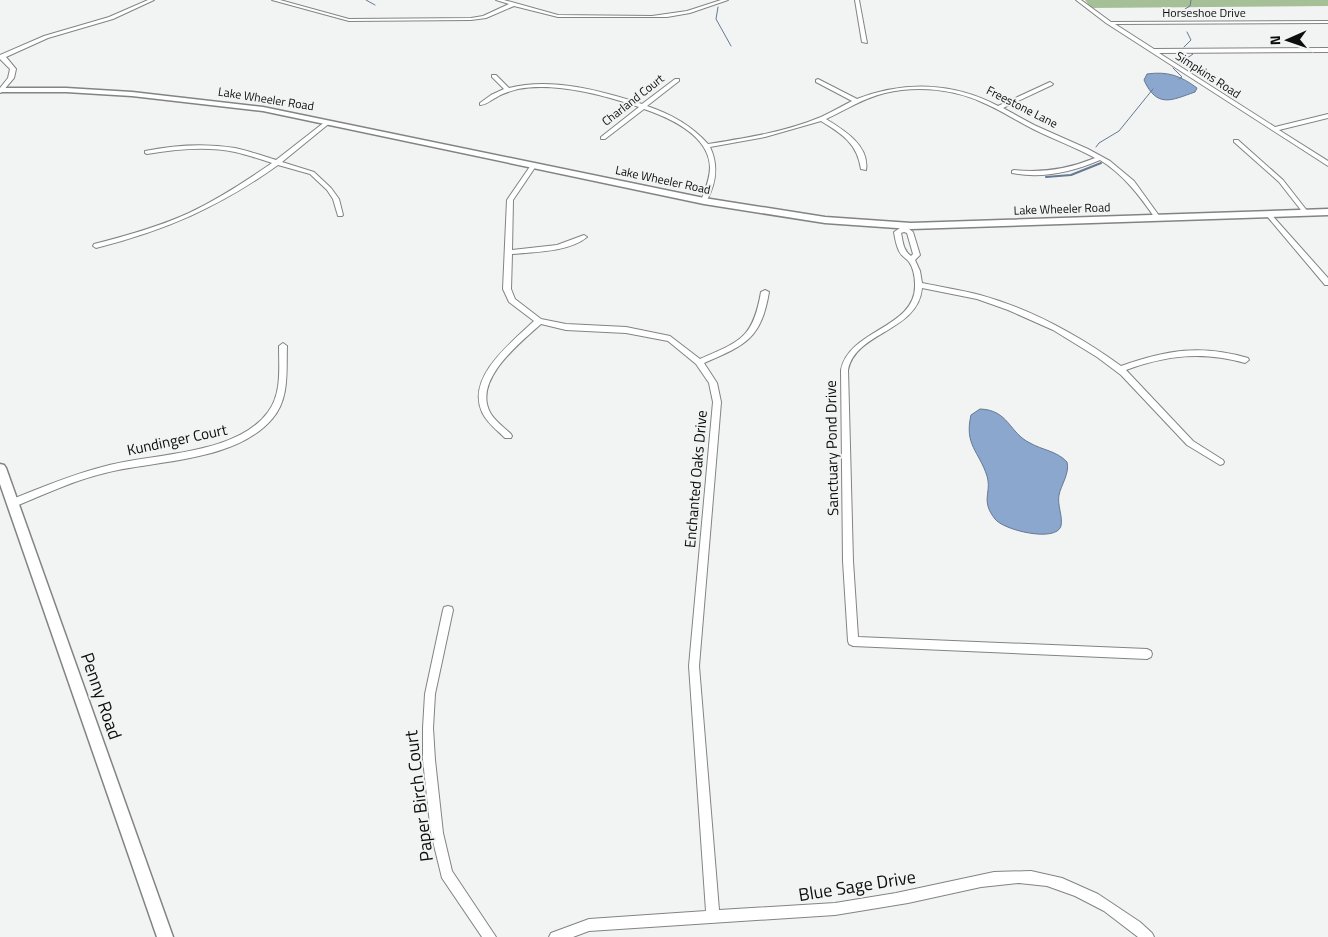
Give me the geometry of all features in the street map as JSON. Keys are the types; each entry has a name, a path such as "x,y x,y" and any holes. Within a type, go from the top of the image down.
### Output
{"street":[{"path":"0,90 11,78 13,68 2,57 46,37 112,18 152,0"},
{"path":"274,0 349,20 382,21 471,20 484,17 512,5"},
{"path":"498,0 558,16 652,17 688,12 726,0"},
{"path":"857,0 865,42"},
{"name":"Simpkins Road","path":"1078,0 1110,23 1328,164"},
{"name":"Horseshoe Drive","path":"1110,23 1328,22"},
{"path":"1154,51 1328,50"},
{"path":"494,76 508,90"},
{"name":"Charland Court","path":"602,138 677,80"},
{"path":"818,82 857,101"},
{"path":"1000,107 1050,84"},
{"path":"482,104 489,98 508,90 531,86 555,87 590,93 643,106 680,122 707,146 712,160 713,182 704,201"},
{"name":"Freestone Lane","path":"707,146 767,136 822,119 857,101 883,91 906,88 931,88 966,94 1000,107 1033,127 1100,158 1127,177 1157,218"},
{"name":"Lake Wheeler Road","path":"0,90 60,90 243,106 704,201 825,220 903,227 1328,212"},
{"path":"1274,129 1328,116"},
{"path":"822,119 850,137 862,154 864,169"},
{"path":"96,246 155,231 223,198 278,163 328,122"},
{"path":"1236,141 1281,181 1306,213"},
{"path":"147,152 179,147 234,150 312,173 329,188 336,199 340,215"},
{"path":"1014,172 1026,174 1059,172 1078,168 1100,158"},
{"name":"Enchanted Oaks Drive","path":"533,166 510,200 507,289 512,300 539,321 566,327 648,333 670,339 699,362 713,383 717,402 694,666 714,918"},
{"path":"1268,214 1328,282"},
{"path":"911,260 917,254 910,232 903,227 897,232 904,254 911,260 919,285 978,297 1011,308 1056,328 1100,355 1119,370 1190,443 1220,462"},
{"path":"509,252 549,249 584,237"},
{"name":"Sanctuary Pond Drive","path":"853,641 848,561 845,366 856,350 872,336 906,315 916,304 919,295 919,285"},
{"path":"699,362 744,340 756,328 763,311 765,292"},
{"path":"508,436 494,423 485,410 483,394 488,376 499,361 539,321"},
{"name":"Kundinger Court","path":"14,503 74,479 104,470 210,449 242,439 265,422 279,401 282,382 283,346"},
{"path":"1119,370 1145,360 1189,353 1224,353 1245,360"},
{"name":"Penny Road","path":"0,470 14,503 165,937"},
{"name":"Paper Birch Court","path":"448,610 428,710 429,760 437,833 447,874 490,937"},
{"path":"853,641 1147,654"},
{"name":"Blue Sage Drive","path":"555,937 590,925 835,909 873,904 980,881 1030,877 1055,882 1085,894 1131,923 1148,937"}],"green space":[{"path":"1085,0 1328,0 1328,6 1091,8"}],"water":[{"path":"1161,73 1174,75 1197,88 1195,92 1179,98 1160,99 1154,95 1144,80 1147,74"},
{"path":"980,409 997,413 1023,439 1059,455 1067,462 1066,475 1059,495 1061,526 1057,531 1050,534 1040,534 1018,531 995,519 987,502 987,476 969,434 971,415"}],"waterway":[{"path":"366,0 375,5"},
{"path":"1185,9 1190,6 1191,0"},
{"path":"718,7 716,19 731,46"},
{"path":"1184,47 1191,40 1187,32"},
{"path":"1180,63 1193,54 1190,52"},
{"path":"1173,68 1182,77 1179,79"},
{"path":"1096,147 1099,143 1119,131 1153,89"},
{"path":"1046,177 1071,175 1101,163"}]}
